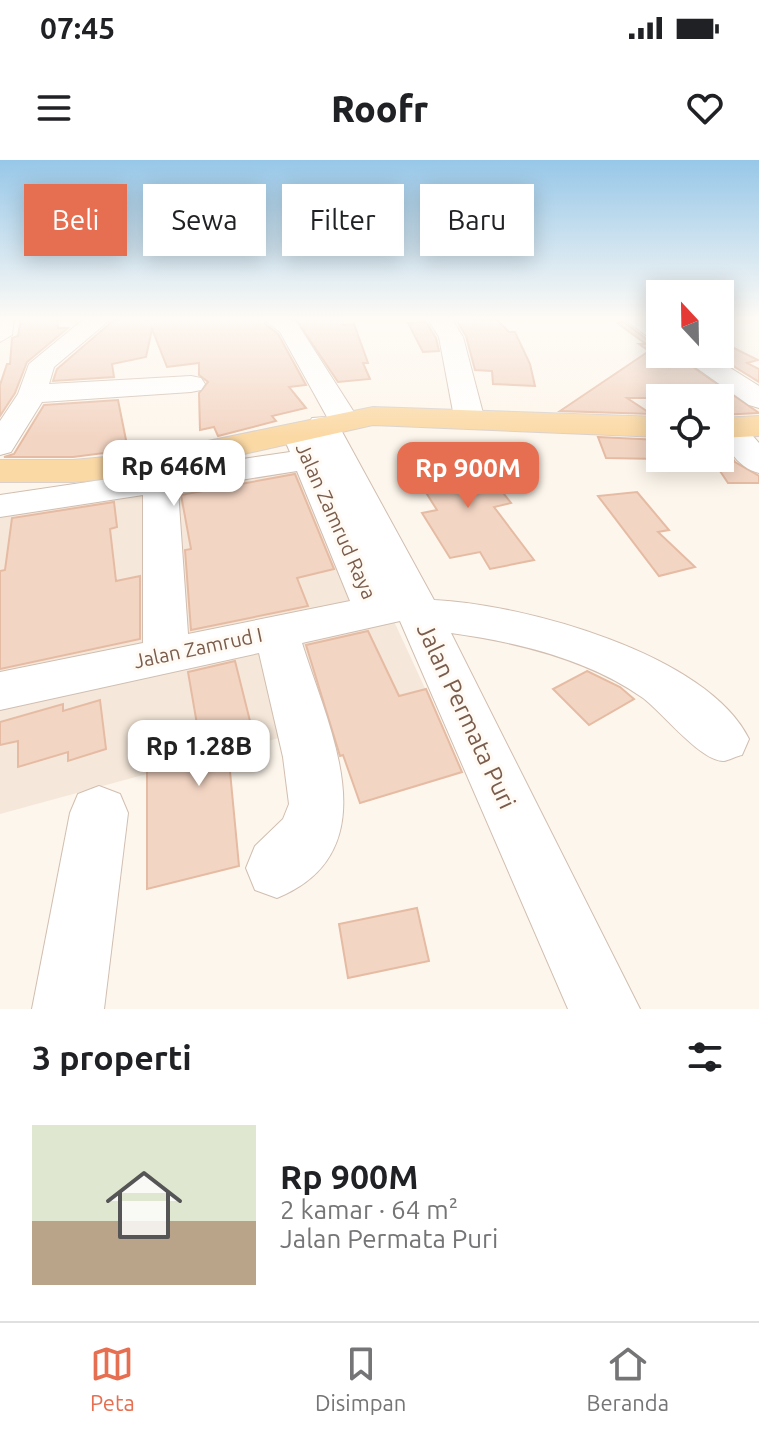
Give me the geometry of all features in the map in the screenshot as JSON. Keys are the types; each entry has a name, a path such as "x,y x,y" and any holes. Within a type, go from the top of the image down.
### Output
{"main road":[{"path":"1,501 86,471 322,438 398,415 646,426"}],"street":[{"path":"0,445 32,394 42,364 50,358"},
{"name":"Jalan Zamrud Raya","path":"298,358 322,438 402,608"},
{"path":"456,358 469,417"},
{"path":"711,368 759,399"},
{"path":"32,394 191,384"},
{"path":"736,427 759,463"},
{"path":"1,501 160,481 322,438"},
{"path":"160,481 166,655"},
{"name":"Jalan Zamrud I","path":"0,691 276,631 402,608 521,632 611,659 658,682 723,739"},
{"name":"Jalan Permata Puri","path":"402,608 604,1009"},
{"path":"276,631 313,777 317,817 305,838 277,868"},
{"path":"68,1009 99,813"}],"shaded area":[{"path":"314,448 429,697 0,814 0,495"}],"building":[{"path":"10,358 32,358 27,362 15,393 0,416 0,385 7,364 10,364"},
{"path":"70,358 143,358 112,364 114,377 53,381 57,369"},
{"path":"163,358 291,358 306,385 289,387 306,408 272,416 276,421 218,436 214,427 200,430 199,393 208,382 199,375 199,363 167,367"},
{"path":"322,358 366,358 368,363 363,363 370,379 338,382"},
{"path":"472,358 527,358 535,386 493,384 492,371 475,370"},
{"path":"639,358 646,358 646,368 694,368 717,384 646,384 646,398 627,398 646,411 646,414 560,411"},
{"path":"734,358 753,358 758,360 747,363 759,369 759,382 734,366"},
{"path":"734,396 759,413 734,414"},
{"path":"118,400 128,450 73,457 4,457 14,454 44,405"},
{"path":"598,437 646,439 646,459 606,458"},
{"path":"470,451 511,503 494,507 534,560 490,569 480,552 450,558 422,513 437,510 406,461"},
{"path":"734,460 759,476 759,483 728,483 721,472 734,472"},
{"path":"295,474 334,569 297,578 308,606 191,630 185,550 191,549 181,495"},
{"path":"637,492 669,530 658,532 695,567 659,576 598,496"},
{"path":"114,502 117,527 110,529 116,581 140,576 140,639 0,669 0,571 5,570 12,518"},
{"path":"368,631 399,696 426,689 462,772 360,803 343,755 340,756 306,645"},
{"path":"235,661 253,733 227,740 239,866 147,889 147,770 203,759 188,672"},
{"path":"587,671 620,687 634,699 589,725 553,689"},
{"path":"100,700 106,749 68,761 68,752 18,767 18,741 0,745 0,722 63,704 63,711"},
{"path":"417,908 429,961 348,978 339,924"}]}
